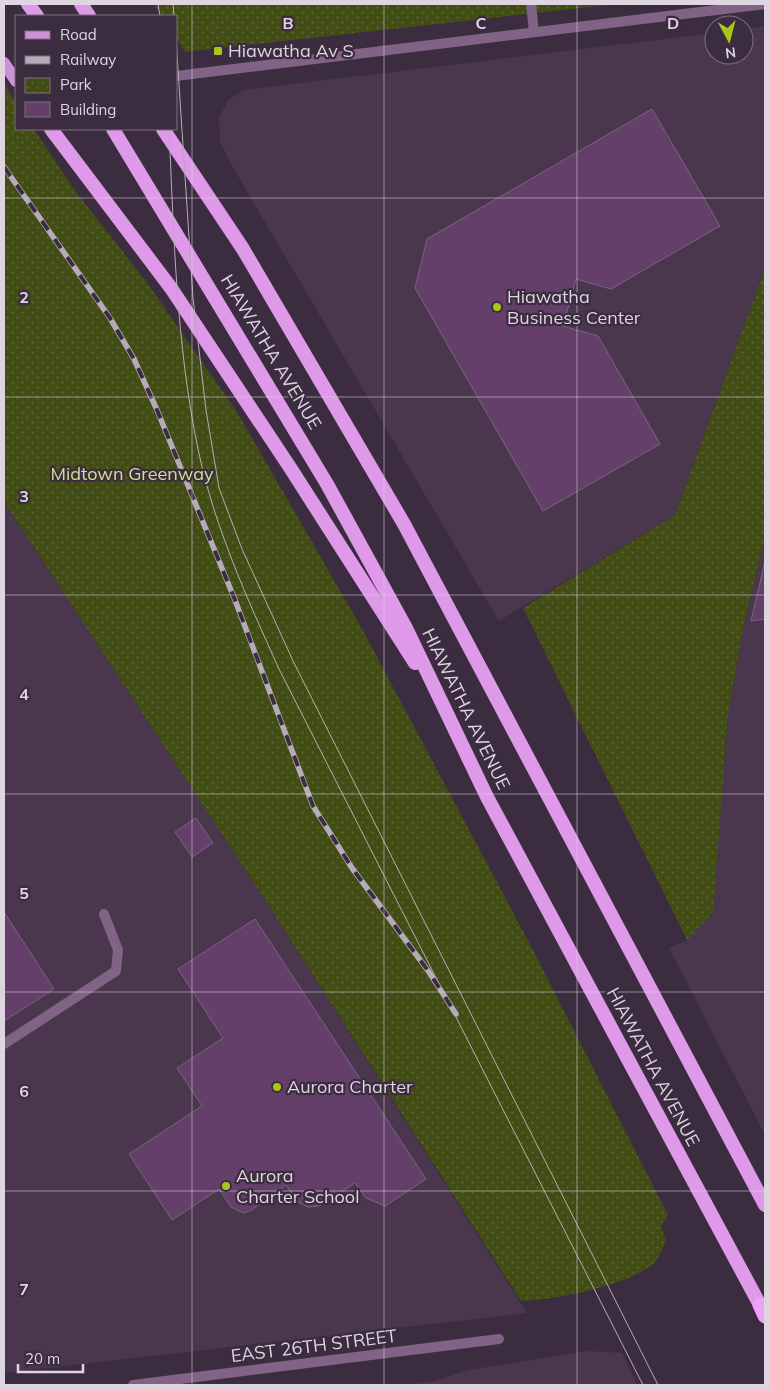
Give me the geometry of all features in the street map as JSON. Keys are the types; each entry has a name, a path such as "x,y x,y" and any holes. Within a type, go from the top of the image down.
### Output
{"highway":[{"path":"28,4 36,15"},
{"path":"52,130 171,288 291,469 442,706"},
{"name":"HIAWATHA AVENUE","path":"114,130 327,484 406,628 442,706 492,806 763,1311"},
{"name":"HIAWATHA AVENUE","path":"164,130 243,249 404,524 690,1058 765,1205"}],"main road":[{"path":"4,63 15,80"}],"street":[{"path":"531,4 534,32"},
{"path":"178,76 763,4"},
{"path":"4,1044 116,971 118,950 104,914"},
{"name":"EAST 26TH STREET","path":"133,1385 175,1383 499,1338"}],"shaded area":[{"path":"765,26 765,268 675,515 499,621 231,164 220,142 219,117 229,99 244,90 704,34 704,65 754,65 754,28"},
{"name":"Aurora Charter School","path":"4,502 265,900 527,1313 4,1373"},
{"path":"765,538 765,1135 669,948 687,940 725,763 728,715 744,623"},
{"path":"588,1351 622,1353 637,1385 405,1385 435,1381 468,1370"}],"green space":[{"path":"154,4 617,4 185,52 178,41 178,15 161,15"},
{"name":"Midtown Greenway","path":"4,83 15,101 15,130 35,130 73,188 148,284 237,412 361,627 533,950 668,1215 661,1226 666,1241 656,1261 645,1270 630,1277 592,1290 553,1298 521,1301 265,900 4,502"},
{"path":"765,268 765,538 744,623 728,715 713,912 687,940 523,608 675,515"}],"building":[{"name":"Hiawatha Business Center","path":"652,109 720,226 611,289 576,279 563,326 598,336 660,444 543,511 415,288 427,239"},
{"path":"765,560 765,619 751,621 760,583"},
{"path":"196,818 213,843 192,857 175,832"},
{"path":"4,912 54,989 4,1021"},
{"name":"Aurora Charter","path":"255,919 426,1179 385,1206 366,1198 355,1183 319,1206 308,1207 298,1202 286,1185 250,1211 243,1213 231,1207 219,1189 172,1220 129,1154 202,1106 177,1068 223,1038 178,969"}],"tram line":[{"path":"158,4 160,15"},
{"path":"173,4 174,15"},
{"path":"178,69 193,298 206,410 219,488 242,549 294,663 658,1385"},
{"path":"169,130 177,289 185,369 198,449 205,478 232,561 279,669 643,1385"}],"railway":[{"path":"4,167 110,318 134,359 157,410 235,600 313,806 352,868 429,972 456,1014"}],"place":[{"name":"Hiawatha Av S","path":"218,51"},
{"name":"Hiawatha Business Center","path":"497,307"},
{"name":"Aurora Charter","path":"277,1087"},
{"name":"Aurora Charter School","path":"226,1186"}]}
